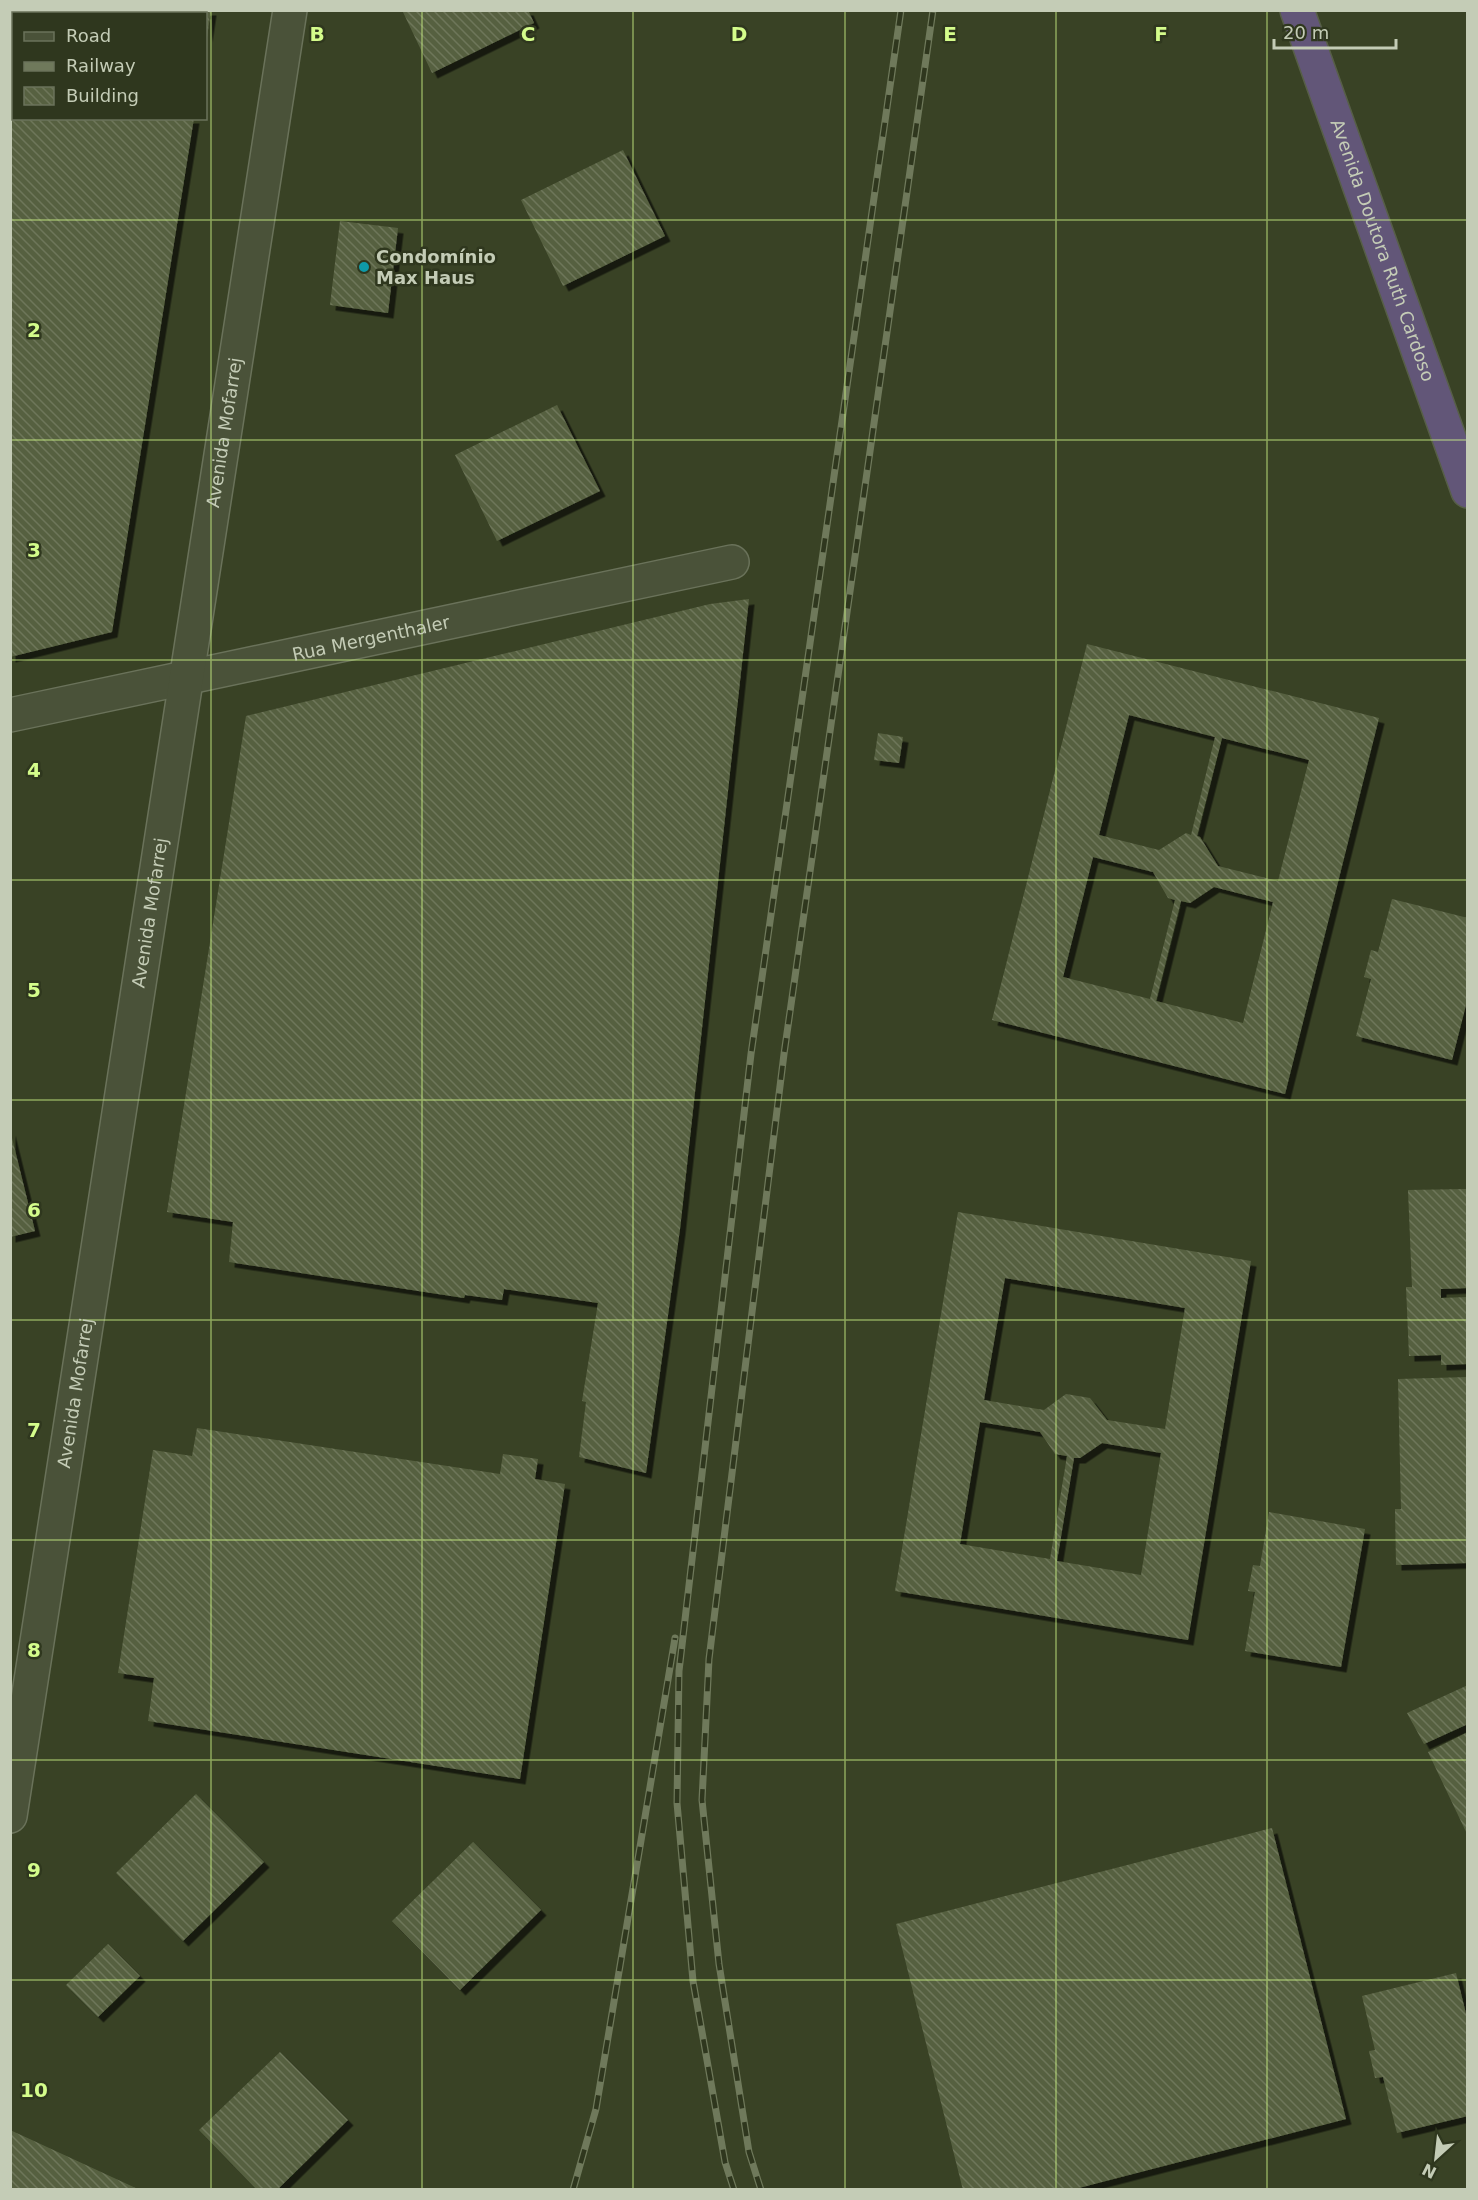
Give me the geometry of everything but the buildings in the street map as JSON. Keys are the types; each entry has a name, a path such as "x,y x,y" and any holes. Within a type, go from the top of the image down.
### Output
{"highway":[{"name":"Avenida Doutora Ruth Cardoso","path":"1297,10 1467,491"}],"street":[{"name":"Avenida Mofarrej","path":"10,1816 290,10"},
{"name":"Rua Mergenthaler","path":"10,715 732,562"}],"railway":[{"path":"734,2190 725,2162 693,1981 677,1803 679,1671 751,1054 901,10"},
{"path":"761,2190 749,2152 719,1964 702,1800 709,1659 784,1054 933,10"},
{"path":"573,2190 596,2109 675,1638"}],"place":[{"name":"Condomínio Max Haus","path":"364,267"}]}
